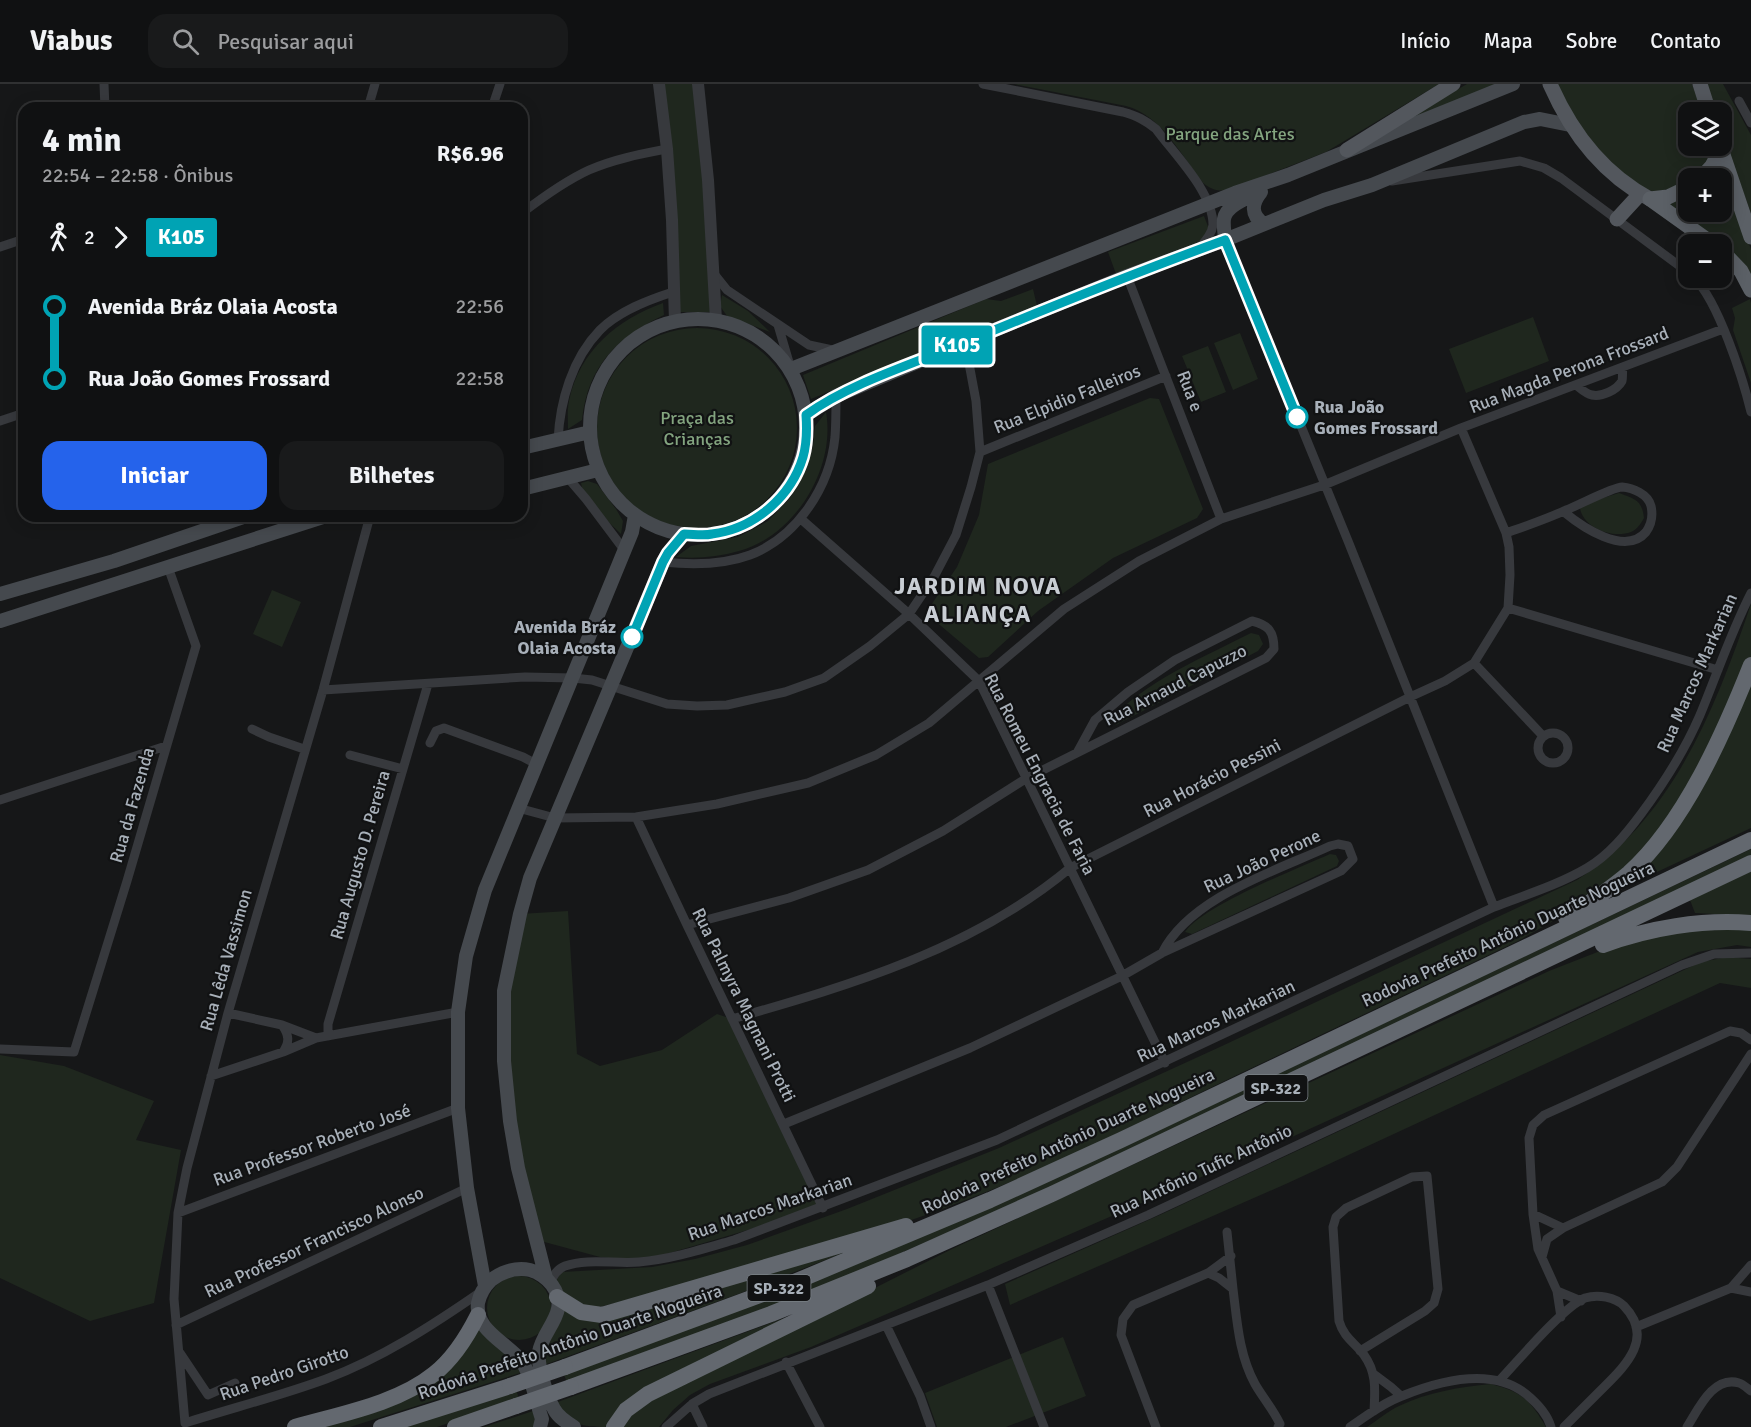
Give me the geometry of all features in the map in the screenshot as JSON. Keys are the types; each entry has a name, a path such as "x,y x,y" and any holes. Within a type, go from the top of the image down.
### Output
{"highway":[{"path":"1723,156 1751,237"},
{"path":"1645,196 1668,197 1678,192"},
{"path":"1645,196 1699,234"},
{"path":"1732,262 1741,271 1751,290"},
{"path":"1485,967 1585,906 1630,872 1644,857 1680,809 1710,758 1751,665"},
{"name":"Rodovia Prefeito Antônio Duarte Nogueira","path":"381,1427 565,1367 792,1283 990,1200 1111,1145 1751,840"},
{"name":"SP-322","path":"454,1427 782,1310 907,1259 1501,983 1751,863"},
{"path":"1501,983 1630,934 1686,925 1751,923"},
{"path":"551,1286 581,1312 602,1315 828,1250 990,1200"},
{"path":"614,1427 627,1410 648,1394 907,1267 996,1219"},
{"path":"295,1427 388,1399 421,1383 435,1373 459,1348 478,1315"},
{"path":"372,1427 400,1421"}],"main road":[{"path":"1347,150 1453,84"},
{"path":"791,369 1209,203 1288,175 1513,84"},
{"path":"1550,84 1570,125 1584,144 1612,172 1645,196 1617,219"},
{"path":"1700,84 1706,102"},
{"path":"806,415 836,396 965,342 1324,200 1372,185 1524,122 1540,119 1570,125"},
{"path":"1225,240 1226,213 1235,205 1288,175"},
{"path":"1261,192 1254,200 1253,211 1259,221 1264,224"},
{"path":"688,319 716,320 739,326 759,336 777,351 791,369 801,391 807,436 803,456 795,476 784,493 764,513 740,527 727,531 712,534 684,534 655,527 635,515 608,487 598,470 591,445 591,411 606,371 635,339 653,328 675,322 688,319"},
{"path":"528,447 590,432"},
{"path":"528,488 598,470"},
{"path":"484,1288 467,1188 458,1108 458,1011 466,956 482,897 625,551 635,515"},
{"path":"168,567 169,555 163,538 203,522"},
{"path":"0,594 114,561 229,522"},
{"path":"0,621 307,522"},
{"path":"574,1427 560,1417 554,1409 538,1363 539,1351 557,1314 518,1168 510,1121 504,1061 504,992 530,878 663,562 684,534"},
{"path":"540,1427 542,1419 526,1369 513,1351 487,1330 478,1315 479,1300 484,1288 507,1271 531,1270 551,1286"}],"street":[{"path":"104,84 105,102"},
{"path":"370,102 375,84"},
{"path":"494,102 500,84"},
{"path":"659,84 672,220 675,322"},
{"path":"698,84 708,180 716,320"},
{"path":"982,84 1141,118 1156,129 1209,203 1213,228 1196,251"},
{"path":"1739,101 1751,123"},
{"path":"528,207 590,169 628,157 667,149"},
{"path":"1372,185 1520,161 1544,168 1561,178 1678,265"},
{"path":"1225,240 1494,907"},
{"path":"0,247 18,241"},
{"path":"715,275 727,290 808,345 837,351"},
{"name":"Rua e","path":"1127,276 1221,519"},
{"path":"1703,288 1742,376 1751,412"},
{"path":"558,440 565,394 579,359 601,330 626,311 673,292"},
{"path":"778,325 791,369"},
{"name":"Rua Magda Perona Frossard","path":"518,808 555,818 636,817 717,804 808,783 876,755 929,723 1064,609 1139,561 1221,519 1324,485 1461,428 1722,330"},
{"path":"323,690 525,676 573,678 592,680 667,704 697,706 727,705 785,693 824,678 870,646 909,614 934,577 956,535 980,452 976,401 965,342"},
{"path":"1576,385 1589,394 1596,396 1606,394 1617,387 1622,380 1623,367"},
{"name":"Rua Elpidio Falleiros","path":"980,452 1166,376"},
{"path":"663,562 714,563 750,555 775,541 801,519 823,482 835,439 836,396"},
{"path":"0,421 18,415"},
{"name":"Rua Horácio Pessini","path":"732,1019 860,981 941,949 1042,891 1070,868 1410,696 1445,681 1474,663 1508,609 1509,547 1506,533 1461,428"},
{"path":"568,478 625,551"},
{"path":"1506,533 1564,512 1620,487 1641,493 1651,503 1652,519 1645,533 1633,540 1614,541 1591,532 1564,512"},
{"name":"Rua Romeu Engracia de Faria","path":"801,519 909,614 979,681 1165,1063"},
{"name":"Rua Lêda Vassimon","path":"185,1423 174,1299 178,1213 187,1168 228,1013 323,690 368,522"},
{"name":"Rua da Fazenda","path":"0,1049 74,1052 196,646 168,567"},
{"name":"Rua Marcos Markarian","path":"551,1286 555,1273 565,1266 576,1263 639,1262 692,1253 823,1208 997,1140 1494,907 1568,878 1587,868 1607,854 1620,840 1670,774 1699,718 1738,618 1751,593"},
{"path":"1508,609 1718,670"},
{"name":"Rua Arnaud Capuzzo","path":"687,926 789,898 868,870 943,831 1027,778 1077,753 1088,747 1266,658 1274,649 1274,638 1270,629 1252,621 1175,660 1128,692 1095,720 1077,753"},
{"path":"1474,663 1543,736"},
{"name":"Rua Augusto D. Pereira","path":"328,1036 328,1024 428,684"},
{"path":"430,743 436,731 444,728 536,764"},
{"path":"252,729 304,749"},
{"path":"0,798 166,746"},
{"path":"1088,747 1093,756"},
{"path":"350,755 403,769"},
{"name":"Rua Palmyra Magnani Protti","path":"636,817 823,1208"},
{"name":"Rua João Perone","path":"784,1124 970,1048 1122,976 1162,953 1341,871 1353,859 1352,853 1348,846 1338,844 1330,846 1230,891 1200,909 1182,925 1162,953"},
{"name":"Rua Antônio Tufic Antônio","path":"666,1427 692,1404 709,1394 988,1285 1148,1215 1682,964 1714,954 1751,953"},
{"path":"211,1076 283,1052 316,1038 458,1011"},
{"path":"228,1013 282,1025 316,1038"},
{"path":"282,1025 288,1033 289,1040 283,1052"},
{"path":"1561,1317 1557,1291 1538,1249 1533,1214 1529,1138 1533,1125 1544,1115 1730,1031 1742,1033 1751,1040"},
{"path":"1542,1257 1547,1239 1563,1228 1662,1182 1677,1167 1751,1054"},
{"name":"Rua Professor Roberto José","path":"178,1213 458,1108"},
{"path":"1360,1351 1425,1311 1434,1303 1438,1289 1427,1176 1413,1177 1346,1208 1336,1217 1333,1227 1339,1321 1343,1333 1360,1351 1375,1376 1401,1396"},
{"name":"Rua Professor Francisco Alonso","path":"176,1325 467,1188"},
{"path":"1533,1214 1563,1228"},
{"path":"1227,1232 1244,1358 1256,1384 1274,1409 1280,1424 1278,1427"},
{"path":"1156,1427 1121,1335 1122,1319 1133,1305 1208,1273 1231,1256"},
{"path":"1636,1327 1731,1288 1749,1269"},
{"path":"1749,1269 1747,1281 1751,1291"},
{"path":"1208,1273 1233,1289"},
{"path":"988,1285 1044,1427"},
{"name":"Rua Pedro Girotto","path":"185,1423 327,1379 430,1328 484,1288"},
{"path":"1731,1288 1751,1291"},
{"path":"1557,1291 1581,1301"},
{"path":"1498,1381 1561,1317 1581,1301 1586,1298 1604,1296 1619,1302 1635,1319 1637,1334 1634,1350 1626,1365 1564,1427"},
{"path":"886,1325 920,1396 931,1427"},
{"path":"178,1352 208,1395 235,1383"},
{"path":"786,1362 820,1427"},
{"path":"1374,1411 1375,1376"},
{"path":"1350,1427 1401,1396 1468,1380 1491,1379 1521,1390 1537,1403 1551,1427"},
{"path":"1687,1427 1712,1390 1724,1383 1739,1383 1751,1391"},
{"path":"692,1404 704,1427"}],"green space":[{"path":"658,84 697,84 712,312 674,312"},
{"name":"Parque das Artes","path":"1014,84 1439,84 1326,152 1221,191 1203,183 1170,138 1150,118 1138,111 1126,106"},
{"path":"1467,84 1499,84 1414,118 1412,116"},
{"path":"1557,84 1692,84 1699,102 1678,102 1678,156 1708,156 1706,164 1703,168 1678,168 1678,186 1656,192 1643,189 1605,159 1574,117"},
{"path":"1703,84 1723,84 1751,135 1751,213 1730,156 1732,156 1732,102 1709,102"},
{"path":"1678,198 1678,211 1665,202"},
{"path":"1732,203 1751,249 1751,275 1732,254 1732,234 1709,234 1693,222 1732,222"},
{"path":"1204,216 1212,237 1116,274 1108,252"},
{"path":"1033,289 1037,306 811,399 803,375 986,299 1001,301"},
{"path":"722,295 748,311 770,332 727,316 720,306"},
{"path":"1750,299 1751,383 1733,330 1735,318 1732,308"},
{"path":"663,303 664,315 632,333 619,344 598,369 585,401 582,420 568,429 568,404 574,383 591,352 616,328 646,310"},
{"path":"1533,317 1549,361 1466,393 1449,349"},
{"name":"Praça das Crianças","path":"687,328 707,328 726,332 744,340 768,357 780,372 793,399 797,428 793,457 780,484 768,499 753,511 726,524 707,528 687,528 668,524 650,516 626,499 614,484 601,457 597,438 597,418 601,399 609,381 626,357 641,345 668,332"},
{"path":"1240,333 1258,379 1233,390 1214,343"},
{"path":"1208,346 1226,392 1201,402 1182,356"},
{"path":"1150,398 1159,399 1203,509 1197,518 1113,558 1038,611 988,657 979,658 928,615 929,608 957,567 979,515 988,464"},
{"path":"826,412 827,433 818,477 794,515 778,531 759,543 739,551 700,558 676,557 691,546 738,537 768,521 790,498 806,469 813,446 815,426"},
{"path":"588,481 597,484 616,509 623,521 621,534 587,497 581,483"},
{"path":"1619,493 1633,499 1642,507 1644,518 1631,532 1608,533 1593,526 1582,515 1580,508 1587,503"},
{"path":"272,590 301,602 282,647 253,634"},
{"path":"1751,604 1751,659 1697,776 1641,854 1578,907 1518,941 1118,1133 1026,1175 918,1218 826,1248 591,1309 560,1290 557,1284 562,1272 652,1267 695,1259 747,1245 847,1209 999,1148 1577,880 1611,855 1640,825 1665,793 1706,720 1723,682"},
{"path":"1251,633 1259,635 1263,644 1258,651 1116,725 1109,722 1122,708 1156,683"},
{"path":"1751,678 1751,828 1612,893 1646,860"},
{"path":"1751,849 1751,856 1120,1157 814,1291 567,1382 564,1375 1243,1090"},
{"path":"1330,854 1336,855 1339,861 1337,866 1192,934 1185,932 1195,922 1231,899"},
{"path":"1751,871 1751,916 1695,913 1690,900"},
{"path":"568,911 577,1054 600,1066 662,1050 717,1014 732,1019 823,1208 639,1262 600,1257 537,1240 518,1168 504,991 520,914"},
{"path":"1751,926 1751,947 1737,945 1698,952 1270,1147 811,1347 710,1384 690,1395 659,1427 619,1427 635,1409 952,1249 1549,971 1618,944 1666,932"},
{"path":"1727,957 1751,959 1751,988 1720,983 1288,1183 1010,1305 1005,1284 1162,1214 1701,962"},
{"path":"0,1055 64,1066 154,1101 136,1140 181,1150 154,1303 90,1321 0,1278"},
{"path":"842,1250 843,1253 741,1293 544,1365 542,1352 561,1305 579,1316"},
{"path":"513,1276 525,1276 542,1285 549,1296 551,1308 549,1320 542,1331 525,1340 513,1340 501,1335 492,1326 487,1314 487,1302 492,1290 501,1281"},
{"path":"825,1303 624,1402 607,1423 608,1427 578,1423 555,1403"},
{"path":"477,1323 516,1364 520,1373 350,1427 312,1427 391,1404"},
{"path":"1063,1337 1086,1396 1006,1427 937,1427 925,1393"},
{"path":"1491,1384 1510,1390 1524,1398 1546,1427 1367,1427 1395,1408 1421,1397"},
{"path":"516,1389 519,1399 437,1427 404,1427"},
{"path":"536,1410 535,1427 484,1427"}],"bus line":[{"name":"K105","path":"632,637 663,562 684,534 712,534 740,527 764,513 784,493 795,476 803,456 807,436 806,415 821,404 1127,276 1225,240 1297,417"}],"place":[{"name":"Rua João Gomes Frossard","path":"1297,417"},
{"name":"Avenida Bráz Olaia Acosta","path":"632,637"}],"district":[{"name":"JARDIM NOVA ALIANÇA","path":"978,600"}]}
